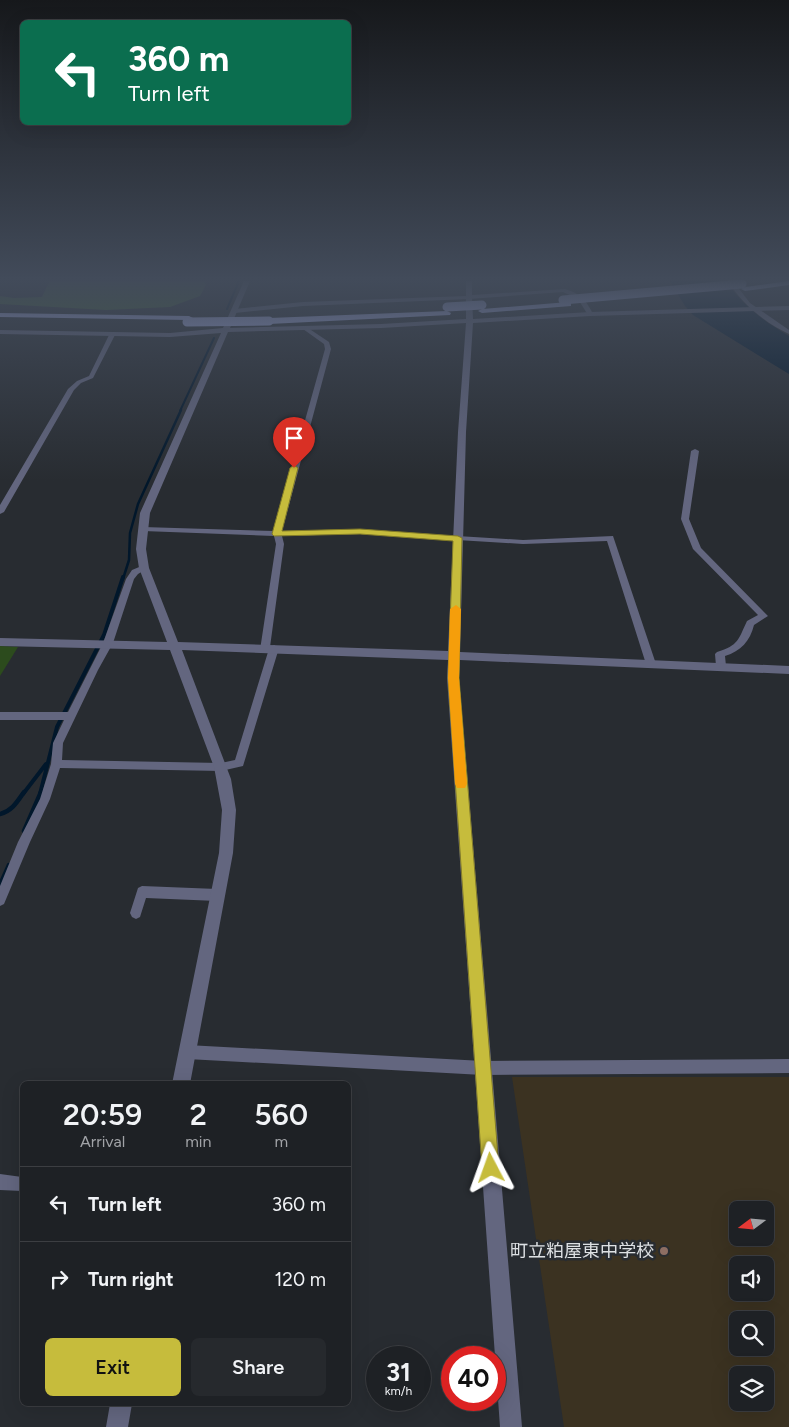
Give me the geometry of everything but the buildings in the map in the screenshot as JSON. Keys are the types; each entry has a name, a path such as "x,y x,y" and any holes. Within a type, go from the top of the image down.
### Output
{"street":[{"path":"0,512 72,388 79,382 91,377 106,348"},
{"path":"182,1081 231,815 228,789 221,766 144,568 141,549 148,506 217,348"},
{"path":"56,764 221,766 239,763 270,649 280,544 277,534 328,348"},
{"path":"468,348 462,432 453,678 511,1427"},
{"path":"695,451 684,519 697,549 764,616 750,624 748,635 734,651 720,654 721,666"},
{"path":"143,529 277,534 360,532 523,542 610,538 651,664"},
{"path":"0,900 24,842 45,799 56,764 58,743 108,643 130,579 135,572 144,568"},
{"path":"0,642 174,645 789,670"},
{"path":"0,716 70,716"},
{"path":"136,913 142,892 217,895"},
{"path":"187,1052 483,1068 789,1066"},
{"path":"0,1182 20,1184"},
{"path":"116,1427 121,1406"}],"shaded area":[{"name":"町立粕屋東中学校","path":"512,1077 789,1077 789,1427 564,1427"}],"green space":[{"path":"0,646 18,647 0,676"}],"water":[{"path":"746,348 789,348 789,374"}],"waterway":[{"path":"180,411 210,348"},
{"path":"123,579 129,560 130,533 138,504 181,410"},
{"path":"40,794 57,727 104,635 123,577"},
{"path":"23,794 46,764"},
{"path":"0,814 11,808 24,792"},
{"path":"24,831 41,792"},
{"path":"0,885 9,865"}],"slow traffic":[{"path":"456,609 453,678 461,784"}],"place":[{"name":"町立粕屋東中学校","path":"664,1251"}],"route":[{"path":"294,468 277,534 360,532 458,538 453,678 491,1168"}]}
